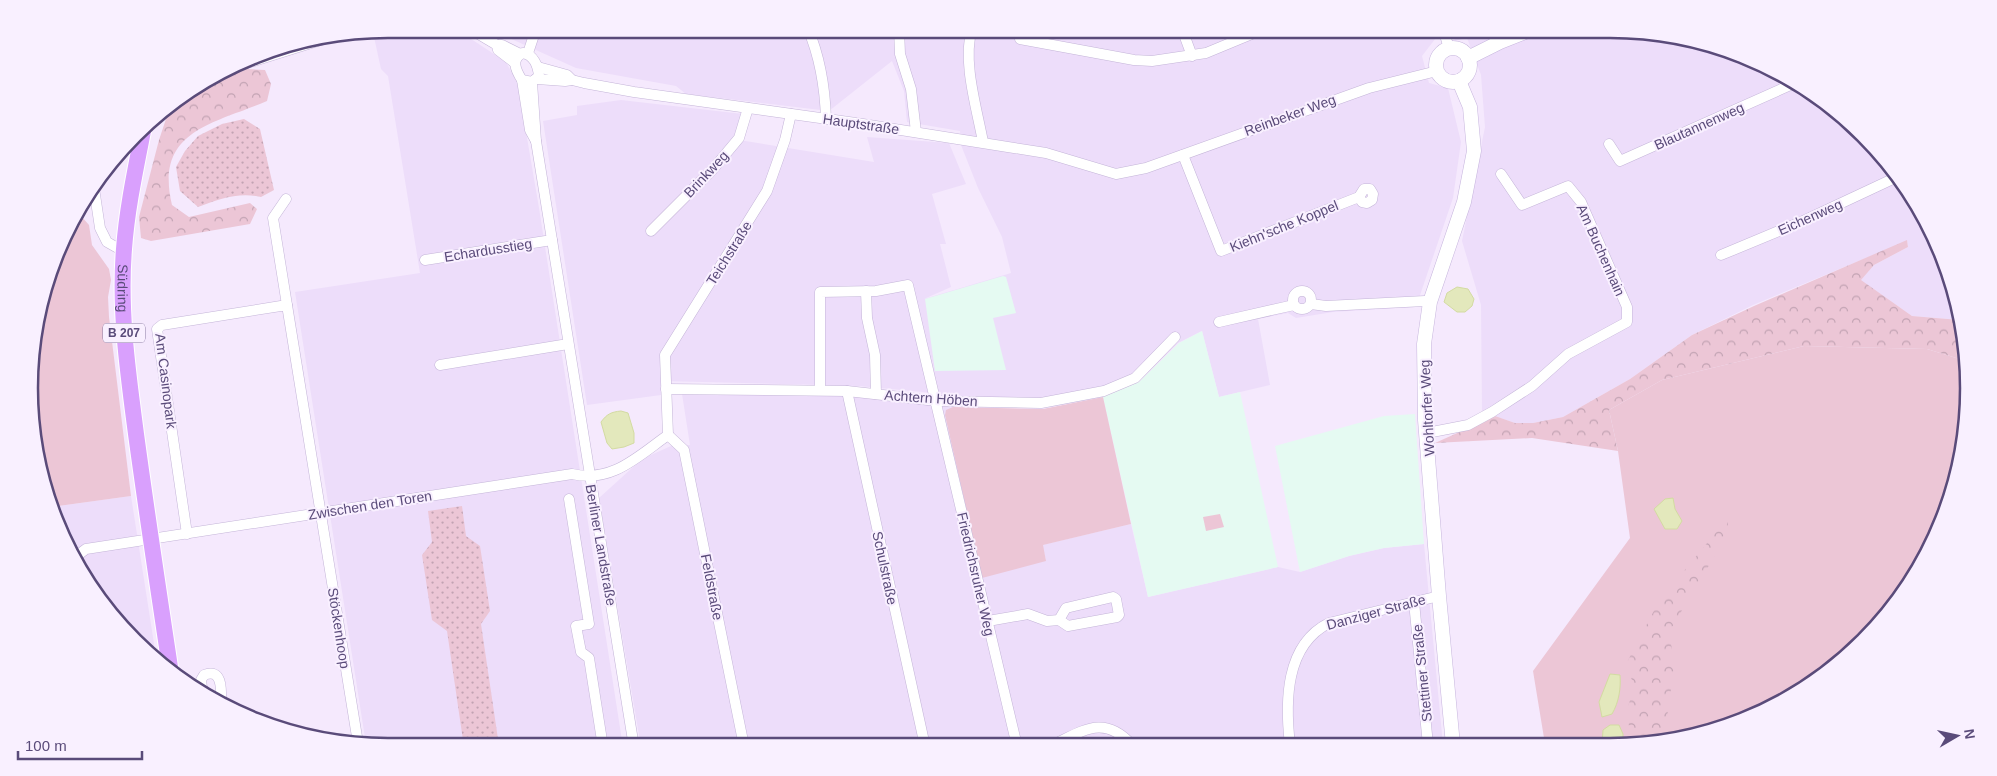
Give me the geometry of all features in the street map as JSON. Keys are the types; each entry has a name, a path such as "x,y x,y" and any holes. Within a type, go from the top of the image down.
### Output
{"main road":[{"path":"1468,58 1510,38"},
{"path":"1449,48 1462,51 1468,58 1470,64 1467,74 1458,81 1448,81 1440,76 1437,71 1438,57 1449,48"},
{"name":"Wohltorfer Weg","path":"1452,738 1439,596 1427,433 1424,344 1430,302 1464,202 1474,151 1470,107 1458,81"},
{"name":"Südring","path":"142,138 129,206 124,251 123,317 150,539 169,661"}],"street":[{"path":"485,38 497,45 502,45 521,57 538,67 539,76 530,80 521,57 531,38"},
{"path":"812,38 825,96 826,119"},
{"path":"899,38 900,54 911,89 916,132"},
{"path":"969,38 969,63 983,142"},
{"path":"1185,38 1192,56"},
{"path":"1020,39 1134,60 1152,61 1206,53 1242,38"},
{"path":"1446,38 1449,48"},
{"name":"Hauptstraße","path":"538,67 566,75 572,80"},
{"name":"Reinbeker Weg","path":"1146,168 1369,88 1437,71"},
{"name":"Hauptstraße","path":"530,80 572,80 634,92 983,142 1046,153 1116,174 1146,168"},
{"name":"Berliner Landstraße","path":"530,80 530,130 536,141 632,738"},
{"name":"Blautannenweg","path":"1609,144 1620,161 1788,86"},
{"name":"Brinkweg","path":"651,231 713,168 738,138 748,108"},
{"name":"Teichstraße","path":"668,435 665,355 767,191 785,140 791,114"},
{"name":"Kiehn'sche Koppel","path":"1183,155 1221,251 1359,196"},
{"name":"Am Buchenhain","path":"1427,433 1468,425 1492,412 1532,386 1568,354 1627,322 1627,307 1581,202 1568,186 1522,206 1501,174"},
{"name":"Eichenweg","path":"1721,255 1797,224 1891,180"},
{"path":"95,196 100,228 107,242 124,251"},
{"path":"286,199 273,218 321,513"},
{"name":"Echardusstieg","path":"425,260 552,240"},
{"name":"Friedrichsruher Weg","path":"866,291 908,285 1015,738"},
{"path":"820,390 820,292 866,291 867,318 875,355 876,394"},
{"path":"1294,305 1294,296 1302,291 1310,295 1311,304"},
{"path":"1294,305 1299,309 1304,309 1311,304 1326,306 1430,302"},
{"name":"Am Casinopark","path":"187,534 157,329 162,325 287,305"},
{"path":"1219,322 1294,305"},
{"name":"Achtern Höben","path":"666,388 847,391 937,402 1041,403 1104,391 1135,378 1175,337"},
{"path":"440,365 568,344"},
{"name":"Schulstraße","path":"847,391 922,738"},
{"name":"Zwischen den Toren","path":"150,539 572,474 589,477 613,472 668,435"},
{"name":"Feldstraße","path":"668,435 684,450 742,738"},
{"name":"Berliner Landstraße","path":"569,499 589,624 576,626 581,652 589,658 602,738"},
{"name":"Stöckenhoop","path":"321,513 357,737"},
{"path":"79,554 86,549 150,539"},
{"name":"Danziger Straße","path":"1289,738 1287,715 1290,681 1297,656 1313,632 1329,623 1439,596"},
{"path":"988,621 1028,614 1047,622 1059,620 1068,626 1117,618 1119,615 1116,599 1113,597 1066,608 1059,620"},
{"name":"Stettiner Straße","path":"1414,602 1427,738"},
{"path":"202,685 201,680 204,675 213,673 218,676 220,681 221,696"},
{"path":"1068,738 1095,726 1109,728 1126,738"}],"shaded area":[{"path":"374,38 470,38 506,62 518,85 622,738 365,738 295,292 420,273 388,76 381,69"},
{"path":"509,38 1436,38 1422,56 1429,83 1448,88 1461,142 1453,198 1416,307 1333,312 1296,318 1288,313 1258,319 1270,385 1219,397 1202,331 1178,343 1139,382 1103,397 1050,407 953,407 1046,560 1042,545 1131,524 1148,597 1278,567 1300,572 1349,556 1384,548 1424,544 1442,738 639,738 599,498 642,459 671,446 690,445 682,394 852,396 934,405 933,393 859,386 661,381 661,395 587,405 543,121 577,115 577,106 621,100 743,114 733,139 874,162 867,137 949,143 966,184 932,194 946,244 940,244 951,287 924,299 1011,273 1002,237 978,188 961,145 960,131 907,122 904,91 892,61 829,111 686,94 676,86 576,68"},
{"path":"1454,38 1467,38 1455,41"},
{"path":"1467,38 1632,38 1655,40 1700,49 1743,64 1784,84 1840,124 1873,157 1900,193 1913,213 1933,254 1948,297 1953,319 1912,316 1860,280 1874,265 1908,247 1907,241 1753,305 1692,335 1630,379 1563,417 1533,423 1515,423 1482,412 1481,305 1462,241 1485,127 1481,75"},
{"path":"1003,276 1006,277 1016,313 993,318 1006,370 935,371 925,299"},
{"path":"1457,287 1468,289 1474,299 1472,306 1465,312 1457,312 1444,302 1447,293"},
{"path":"1202,331 1219,397 1240,392 1278,567 1148,597 1103,397 1139,382 1179,343"},
{"path":"621,411 628,413 634,433 634,443 612,449 607,443 601,422 610,414"},
{"path":"1415,414 1424,544 1384,548 1349,556 1300,572 1275,446 1384,416"},
{"path":"131,496 155,650 124,619 97,583 84,563 58,506"},
{"path":"1673,498 1675,509 1682,521 1677,529 1665,529 1654,509 1665,499"},
{"path":"1610,674 1620,675 1619,695 1612,714 1602,717 1599,702"},
{"path":"1610,725 1619,725 1623,738 1602,738 1603,730"}],"green space":[{"path":"247,69 265,70 271,84 267,101 209,124 180,145 172,160 169,180 172,205 189,217 250,203 257,209 250,224 151,241 141,238 139,217 167,116 213,84"},
{"path":"244,119 260,129 274,190 261,197 237,196 198,207 180,191 176,167 185,151 198,136 222,124"},
{"path":"82,217 89,225 92,245 109,269 111,280 108,297 109,317 131,496 58,506 49,479 40,434 38,365 44,320 56,275"},
{"path":"1907,240 1908,247 1874,265 1861,280 1912,316 1953,319 1958,359 1927,349 1804,346 1662,380 1609,410 1618,451 1532,438 1435,443 1495,416 1515,423 1533,423 1563,417 1630,379 1692,335"},
{"path":"1804,346 1927,349 1958,359 1960,388 1957,434 1948,479 1941,501 1913,563 1873,619 1840,652 1784,692 1722,720 1677,732 1632,738 1544,738 1533,671 1630,538 1618,451 1609,410 1662,380"},
{"path":"1103,397 1131,524 1043,545 1046,561 982,578 945,415 946,410 953,407 1043,409"},
{"path":"462,506 466,536 480,546 490,611 481,624 498,738 463,738 447,631 432,620 422,555 432,542 428,511"},
{"path":"1220,514 1224,527 1206,531 1203,517"},
{"path":"1727,519 1729,532 1669,632 1676,673 1668,700 1667,734 1630,738 1627,709 1635,686 1625,666 1659,601"}]}
